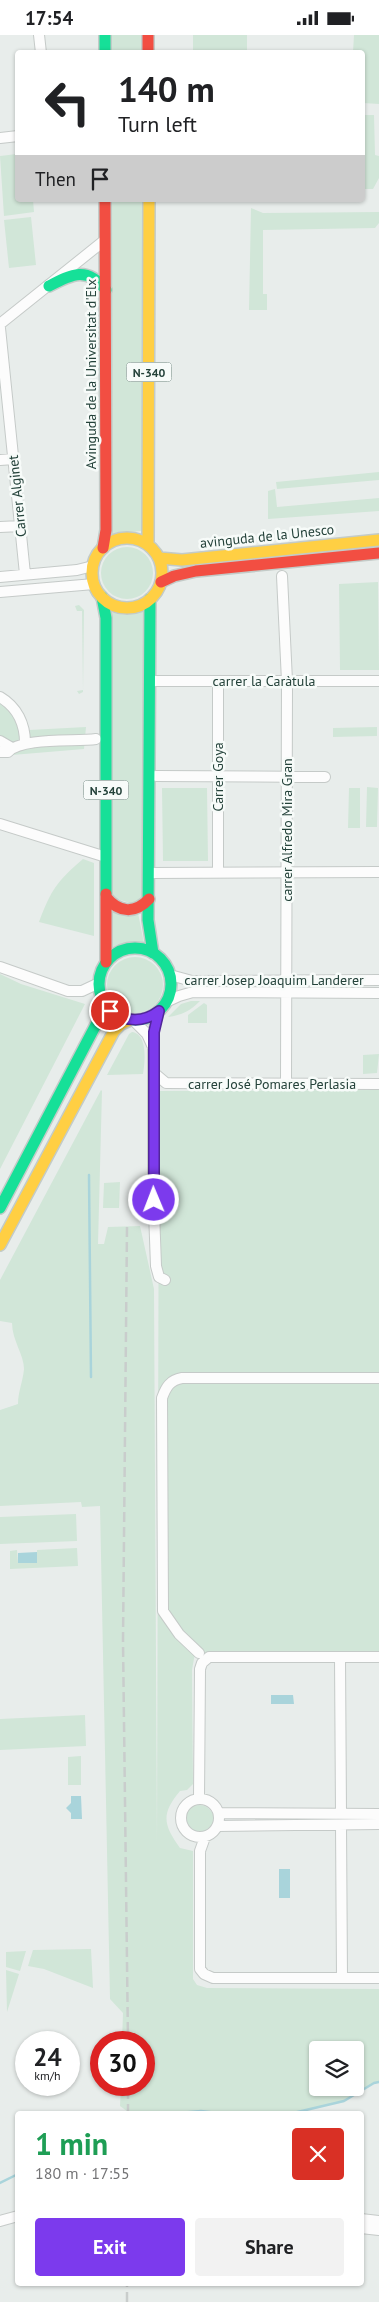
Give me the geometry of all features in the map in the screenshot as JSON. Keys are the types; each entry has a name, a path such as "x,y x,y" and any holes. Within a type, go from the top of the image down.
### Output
{"main road":[{"path":"105,35 105,50"},
{"path":"148,35 148,50"},
{"name":"Avinguda de la Universitat d'Elx","path":"103,548 106,531 106,202"},
{"name":"N-340","path":"148,202 148,545"},
{"path":"49,286 68,276 83,273 94,278 106,290"},
{"path":"93,566 103,548 111,542 129,538 148,545 159,558 162,574 161,582 150,599 137,606 122,607 108,602 102,597"},
{"name":"avinguda de la Unesco","path":"159,558 178,560 379,540"},
{"name":"avinguda de la Unesco","path":"161,582 174,576 196,571 379,553"},
{"name":"N-340","path":"93,566 94,584 102,597 106,618 106,962 98,983"},
{"name":"N-340","path":"150,599 149,899 147,932 153,953 164,963 170,975"},
{"path":"106,897 112,905 120,910 129,911 144,905 149,899"},
{"path":"106,962 113,956 128,949 137,948 153,953"},
{"path":"0,1245 114,1031 121,1024 147,1018 163,1007 171,984 170,975"},
{"path":"98,983 104,1004 117,1016 132,1021"},
{"path":"0,1208 100,1017 104,1004"}],"street":[{"path":"39,35 41,50"},
{"path":"0,138 15,136"},
{"path":"0,324 106,240"},
{"name":"Carrer Alginet","path":"0,329 25,574"},
{"path":"0,460 14,459"},
{"path":"0,527 21,526"},
{"path":"0,577 78,570 93,566"},
{"name":"carrer Alfredo Mira Gran","path":"282,576 287,681 286,1084"},
{"path":"0,592 94,584"},
{"name":"carrer la Caràtula","path":"149,681 379,681"},
{"name":"Carrer Goya","path":"218,681 218,872"},
{"path":"1,700 10,703 20,718 25,734 25,743"},
{"path":"0,753 8,752 12,748 25,743 96,739"},
{"path":"0,741 12,748"},
{"path":"156,777 325,777"},
{"path":"0,824 106,857"},
{"path":"149,873 379,872"},
{"path":"0,967 68,991 82,991 98,983"},
{"name":"carrer Josep Joaquim Landerer","path":"170,975 187,981 379,993"},
{"name":"carrer Josep Joaquim Landerer","path":"163,1007 178,996 193,992 379,980"},
{"path":"163,1007 154,1024 152,1092 156,1266 159,1277 165,1280"},
{"path":"132,1021 147,1034 152,1047 154,1068 166,1083 152,1092"},
{"name":"carrer José Pomares Perlasia","path":"166,1083 379,1085"},
{"path":"379,1378 186,1378 173,1380 166,1388 162,1398 163,1611 179,1634 202,1657 379,1657"},
{"path":"199,1799 200,1669 202,1657"},
{"path":"340,1657 342,1978"},
{"path":"199,1799 212,1802 219,1813 218,1825 215,1831 205,1837 193,1836 187,1833 181,1823 181,1816 186,1804 199,1799"},
{"path":"219,1813 341,1819 379,1824"},
{"path":"218,1825 341,1819 379,1814"},
{"path":"205,1837 200,1851 200,1969 204,1974 213,1978 379,1978"},
{"path":"0,2221 15,2217"},
{"path":"364,2219 379,2221"},
{"path":"364,2228 379,2230"}],"green space":[{"path":"110,35 145,35 145,50 110,50"},
{"path":"193,35 247,35 247,50 193,50"},
{"path":"354,35 379,35 379,104 365,103 365,50 353,50"},
{"path":"365,115 374,115 375,155 379,156 379,178 373,189 365,189"},
{"path":"15,154 15,202 33,202 34,212 4,216 0,156"},
{"path":"111,202 146,202 149,530 112,534"},
{"path":"251,208 263,213 379,212 379,223 375,228 263,230 263,294 267,294 267,310 249,310"},
{"path":"31,217 36,265 9,268 4,220"},
{"path":"379,472 379,480 277,489 276,482"},
{"path":"275,489 277,507 379,498 379,511 268,519 268,491"},
{"path":"127,547 141,551 149,559 153,573 149,587 141,595 127,599 113,595 105,587 101,573 105,559 113,551"},
{"path":"378,582 379,670 340,670 339,584"},
{"path":"79,605 84,610 83,692 79,694 77,691 83,690 82,611 77,611 75,606"},
{"path":"143,611 145,897 136,905 111,897 109,612 126,615"},
{"path":"0,694 21,712 29,730 86,727 84,749 0,756"},
{"path":"377,727 377,736 333,737 333,728"},
{"path":"367,787 378,788 377,827 366,827"},
{"path":"162,788 207,788 208,861 163,861"},
{"path":"349,788 360,788 360,828 348,828"},
{"path":"83,859 94,863 94,936 39,922 47,902 56,887"},
{"path":"112,911 138,913 144,943 125,944 111,950"},
{"path":"135,957 146,959 155,965 161,974 163,985 161,996 155,1005 146,1011 135,1013 124,1011 115,1005 109,996 107,985 109,974 115,965 124,959"},
{"path":"0,974 21,984 85,1004 0,1169"},
{"path":"200,1001 186,1012 168,1017 181,1004"},
{"path":"204,1003 207,1005 207,1023 188,1023 188,1015"},
{"path":"132,1032 141,1038 143,1043 145,1056 143,1074 107,1075 129,1034"},
{"path":"379,1054 377,1073 363,1074 363,1055"},
{"path":"101,1090 98,1244 104,1244 108,1227 140,1226 154,1289 157,1845 159,1091 379,1090 379,1654 201,1659 195,1653 192,1670 193,1784 187,1790 180,1791 167,1813 170,1832 180,1848 193,1851 193,1979 197,1985 207,1988 379,1989 379,2082 364,2089 364,2041 309,2041 309,2096 352,2096 344,2101 302,2111 127,2111 120,2106 120,2096 155,2096 155,2031 122,2031 123,2013 110,1999 100,1506 82,1507 81,1502 0,1506 0,1410 18,1404 24,1369 12,1323 0,1321 0,1280"},
{"path":"120,1182 119,1208 103,1208 104,1183"},
{"path":"76,1514 77,1541 0,1544 0,1517"},
{"path":"77,1548 78,1566 10,1569 10,1551 17,1550 18,1563 37,1562 37,1550"},
{"path":"85,1715 86,1746 0,1750 0,1719"},
{"path":"81,1756 81,1785 68,1785 68,1757"},
{"path":"199,1805 210,1809 214,1820 210,1831 199,1835 188,1831 184,1820 188,1809"},
{"path":"91,1949 93,1988 44,1969 28,1966 33,1950"},
{"path":"26,1951 20,1971 6,1967 6,1952"},
{"path":"6,1970 19,1974 7,2012"}],"water":[{"path":"37,1552 37,1563 18,1563 18,1553"},
{"path":"271,1695 293,1695 294,1704 271,1704"},
{"path":"71,1796 81,1796 82,1819 71,1819 71,1813 66,1808 71,1803"},
{"path":"279,1869 290,1869 290,1898 279,1898"}],"waterway":[{"path":"89,1175 91,1377"},
{"path":"302,2111 344,2101 374,2083 379,2082"},
{"path":"0,2183 15,2176"}],"railway":[{"path":"127,1227 123,1641 128,2031"},
{"path":"128,2096 128,2111"},
{"path":"127,2286 127,2302"}],"traffic: fast":[{"path":"105,35 105,50"},
{"path":"49,286 65,278 86,275 99,282 106,290"},
{"path":"102,597 106,618 106,894"},
{"path":"150,599 148,920 153,953"},
{"path":"135,948 155,954 165,964 171,984 165,1004 155,1014 135,1020 115,1014 105,1004 99,984 105,964 115,954 135,948"},
{"path":"0,1208 100,1017 104,1004"}],"traffic: slow":[{"path":"148,545 149,202"},
{"path":"127,538 140,541 152,548 159,560 162,573 159,586 152,598 140,605 127,608 114,605 102,598 95,586 92,573 95,560 102,548 114,541 127,538"},
{"path":"159,558 182,560 379,540"},
{"path":"0,1245 114,1031 121,1024 130,1020"}],"traffic: jam":[{"path":"148,35 148,50"},
{"path":"103,548 106,530 105,202"},
{"path":"161,582 174,576 196,571 379,553"},
{"path":"106,894 106,962"},
{"path":"106,897 116,906 127,910 138,907 149,899"}],"route":[{"path":"110,1011 117,1016 134,1021 147,1018 159,1011 154,1024 152,1092 154,1200"}]}
